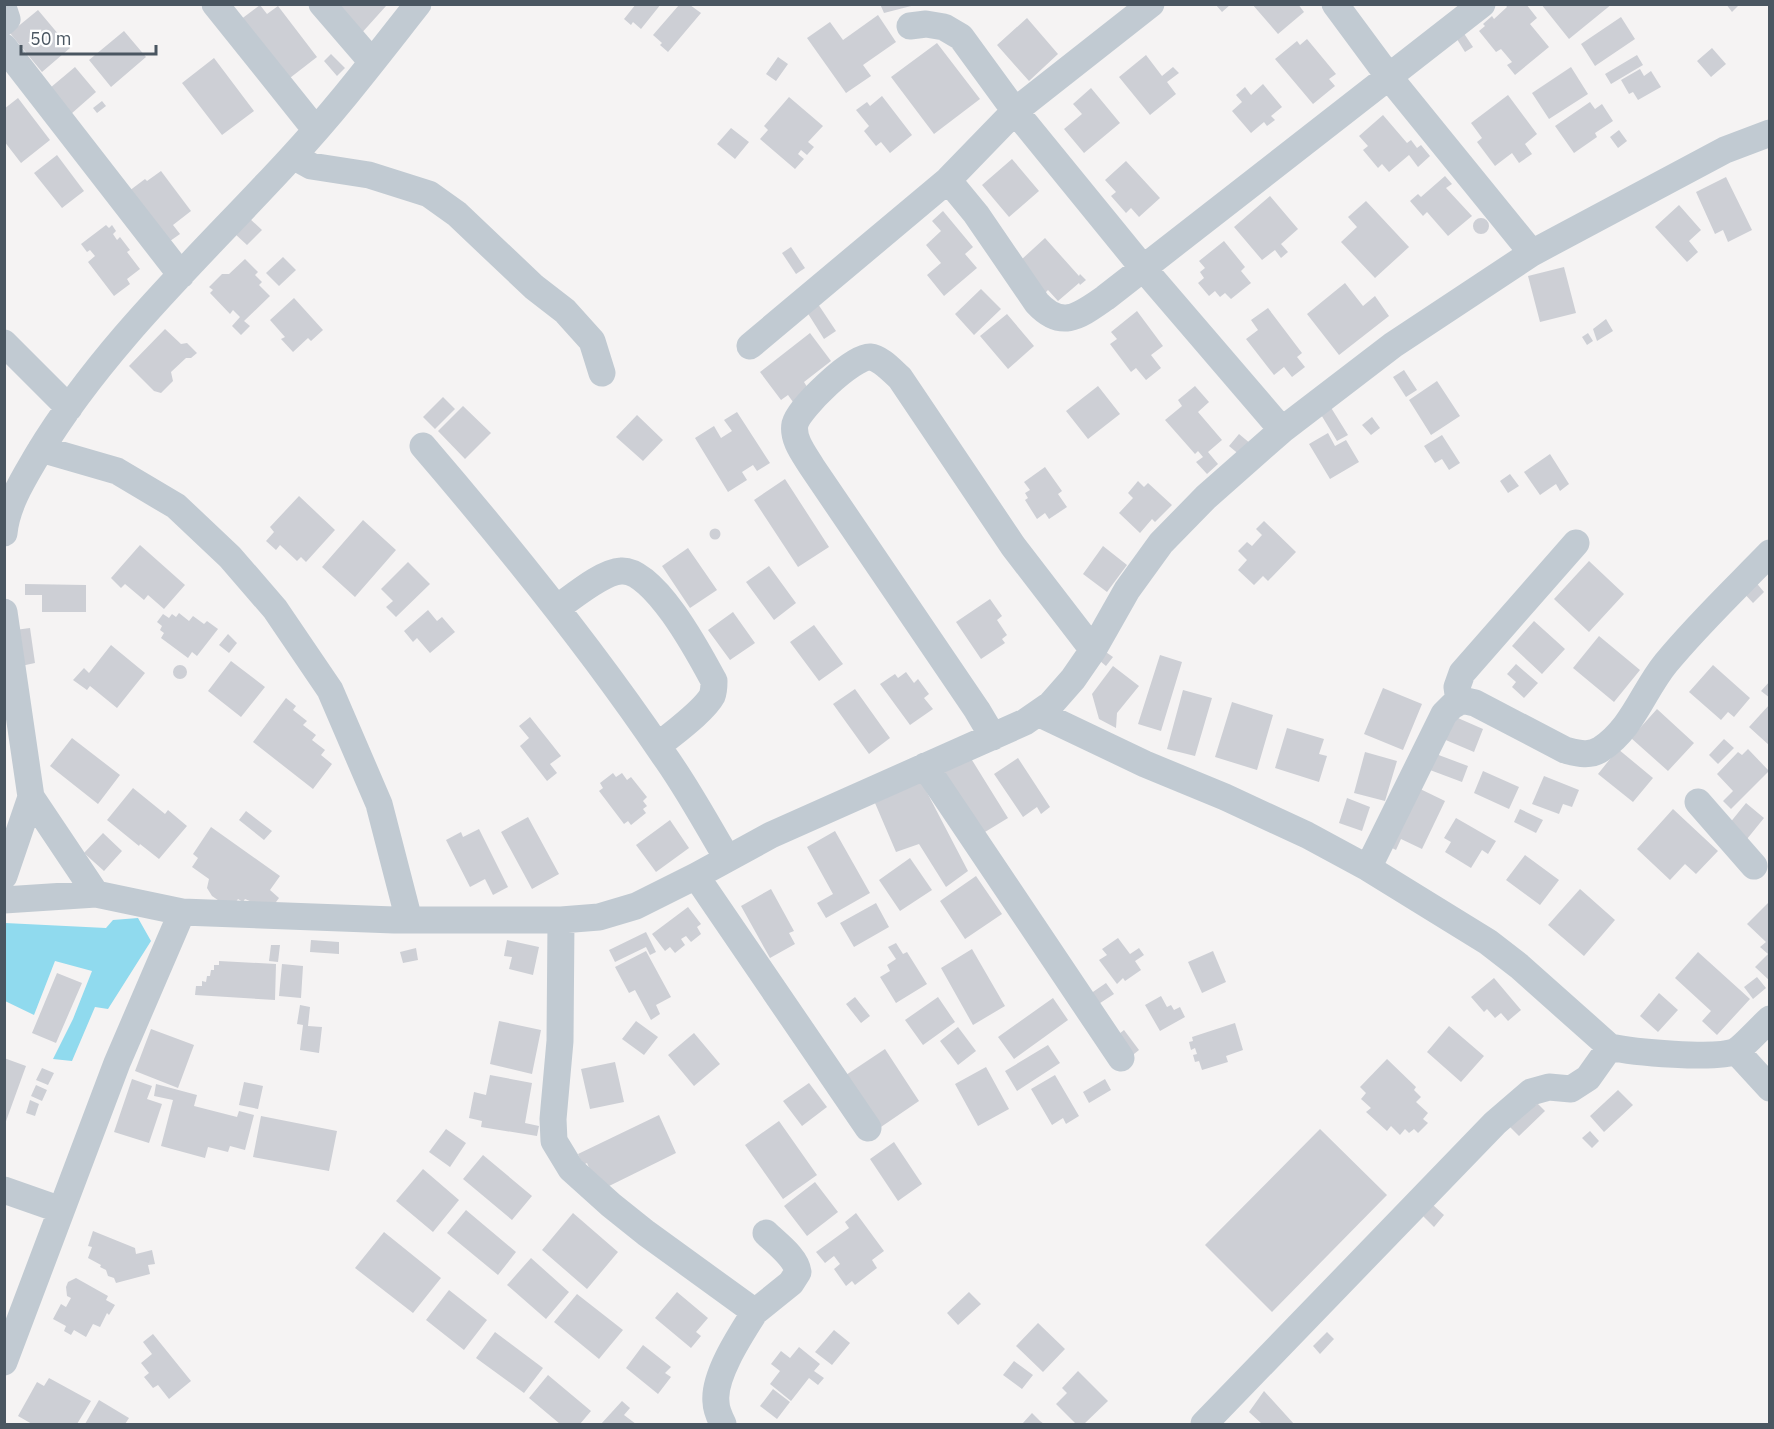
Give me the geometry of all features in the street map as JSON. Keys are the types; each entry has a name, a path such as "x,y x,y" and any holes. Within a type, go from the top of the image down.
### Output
{"street":[{"path":"215,4 315,129"},
{"path":"322,4 372,62"},
{"path":"4,532 14,495 41,449 102,362 293,156 418,4"},
{"path":"750,346 948,180 1015,111 1151,4"},
{"path":"1335,4 1389,77 1532,253"},
{"path":"948,180 976,214 1037,303 1045,312 1065,319 1086,311 1143,268 1482,4"},
{"path":"4,10 7,19 4,22"},
{"path":"910,26 934,25 957,34 1015,111 1143,268 1282,430"},
{"path":"4,47 181,275"},
{"path":"4,900 96,894 182,912 409,920 561,920 599,917 636,906 771,835 1026,722 1051,704 1073,679 1093,650 1127,590 1161,543 1206,497 1282,430 1393,345 1532,253 1725,150 1770,134"},
{"path":"293,156 311,166 369,175 429,194 457,214 534,287 565,311 592,341 602,373"},
{"path":"4,343 69,408"},
{"path":"993,737 799,445 795,426 798,415 847,368 860,359 870,357 888,367 900,378 1013,546 1093,650"},
{"path":"423,446 500,535 557,608 658,746 727,858"},
{"path":"41,449 117,471 176,506 230,557 275,609 330,690 379,804 409,920"},
{"path":"1460,702 1457,687 1462,673 1576,543"},
{"path":"1368,868 1436,728 1452,706 1466,701 1475,703 1565,750 1579,754 1598,751 1616,738 1631,719 1665,664 1770,553"},
{"path":"557,608 601,578 620,571 632,572 643,580 655,590 667,606 691,639 714,681 714,687 712,696 703,707 658,746"},
{"path":"4,612 31,797 96,894"},
{"path":"1038,713 1145,764 1226,796 1368,868 1488,942 1519,966 1610,1047 1625,1051 1704,1055 1736,1051 1770,1019"},
{"path":"925,766 1121,1058"},
{"path":"4,876 31,797"},
{"path":"1698,802 1764,866"},
{"path":"696,876 868,1128"},
{"path":"4,1362 117,1063 182,912"},
{"path":"561,920 560,1041 553,1119 554,1141 572,1168 611,1204 646,1233 755,1312"},
{"path":"1204,1425 1495,1123 1531,1092 1549,1087 1571,1089 1588,1078 1610,1047"},
{"path":"1736,1051 1770,1088"},
{"path":"4,1190 61,1210"},
{"path":"723,1425 716,1404 716,1388 734,1344 755,1312 791,1283 798,1272 797,1267 766,1233"}],"water":[{"path":"138,918 151,941 108,1009 95,1007 72,1061 53,1059 73,1019 92,971 55,961 34,1015 5,1001 5,923 106,928 113,920"}],"building":[{"path":"331,4 385,4 386,6 359,36"},
{"path":"636,4 661,4 641,29 633,22 631,25 624,19"},
{"path":"880,4 914,4 915,5 884,13"},
{"path":"1252,4 1298,4 1304,12 1278,34"},
{"path":"1505,4 1526,4 1537,18 1530,24 1549,47 1515,75 1507,65 1512,62 1501,49 1496,52 1479,31 1492,16 1494,19 1507,7"},
{"path":"1541,4 1612,4 1569,39"},
{"path":"1726,4 1740,4 1732,12"},
{"path":"260,5 267,14 278,6 317,57 286,81 240,20"},
{"path":"679,5 690,5 701,13 668,52 653,35"},
{"path":"1216,5 1230,5 1222,12"},
{"path":"38,10 70,48 42,72 10,33"},
{"path":"878,15 896,42 863,65 871,76 846,93 807,38 830,22 843,40"},
{"path":"1621,17 1635,39 1595,66 1581,44"},
{"path":"1027,18 1058,54 1029,81 997,45"},
{"path":"124,31 146,57 111,87 89,60"},
{"path":"1463,32 1473,47 1465,52 1455,36"},
{"path":"1307,39 1336,74 1329,79 1335,86 1313,104 1275,59 1297,41 1300,45"},
{"path":"937,43 980,99 934,134 891,77"},
{"path":"1712,48 1726,64 1711,77 1697,61"},
{"path":"331,54 345,68 337,76 324,61"},
{"path":"1146,55 1162,76 1173,67 1179,73 1167,82 1176,94 1150,115 1119,77"},
{"path":"1637,55 1643,65 1611,84 1605,74"},
{"path":"778,57 788,64 776,81 766,74"},
{"path":"214,58 254,111 222,135 182,83"},
{"path":"75,67 96,92 71,114 50,88"},
{"path":"1571,67 1588,94 1549,119 1532,93"},
{"path":"1640,69 1644,76 1651,71 1661,87 1638,100 1633,92 1629,94 1621,80"},
{"path":"1263,84 1282,107 1271,116 1275,120 1267,126 1264,122 1251,133 1232,111 1242,102 1236,95 1245,87 1251,95"},
{"path":"1091,88 1120,123 1084,153 1064,129 1082,114 1073,104"},
{"path":"1508,95 1537,134 1525,144 1532,154 1519,163 1512,153 1495,166 1477,142 1482,138 1471,123"},
{"path":"882,96 912,135 890,153 881,142 876,146 864,131 869,126 856,110 867,102 870,106"},
{"path":"789,97 823,126 808,142 814,147 807,155 801,150 798,154 804,159 795,169 760,139 768,130 764,126"},
{"path":"18,98 50,140 21,163 4,141 4,109"},
{"path":"102,101 106,106 97,113 93,108"},
{"path":"1590,102 1595,109 1602,104 1613,121 1595,133 1597,137 1574,153 1555,126"},
{"path":"1383,115 1407,143 1411,140 1417,148 1421,145 1430,156 1418,167 1409,155 1389,172 1382,164 1378,168 1363,150 1368,146 1359,136"},
{"path":"731,128 749,142 735,159 717,144"},
{"path":"1619,130 1627,141 1618,148 1610,137"},
{"path":"57,155 84,191 62,208 34,173"},
{"path":"1012,159 1039,191 1009,217 982,185"},
{"path":"1126,161 1160,198 1139,217 1131,208 1126,213 1111,196 1116,192 1105,180"},
{"path":"161,171 191,211 173,225 180,234 163,246 129,191"},
{"path":"1445,176 1452,184 1446,188 1472,216 1448,236 1427,212 1423,216 1410,201 1418,194 1421,197"},
{"path":"1726,177 1752,230 1728,242 1723,230 1715,234 1696,192"},
{"path":"1270,196 1298,229 1281,244 1288,252 1281,258 1275,250 1262,260 1234,227"},
{"path":"1366,201 1409,247 1375,278 1341,242 1357,227 1348,217"},
{"path":"1679,205 1701,230 1689,241 1698,252 1687,262 1655,227"},
{"path":"943,211 973,247 965,254 977,268 944,296 927,275 941,263 926,245 941,231 932,221"},
{"path":"249,218 262,230 247,245 234,233"},
{"path":"1478,218 1484,218 1489,226 1487,232 1478,234 1473,229 1473,223"},
{"path":"106,225 109,228 112,225 116,231 113,234 117,240 120,237 130,250 127,252 140,269 127,279 130,284 114,296 88,262 95,256 90,250 87,252 81,244"},
{"path":"1045,238 1079,276 1080,274 1086,280 1080,285 1079,283 1058,301 1048,290 1045,293 1021,260"},
{"path":"1224,241 1245,267 1241,271 1251,283 1231,299 1225,293 1220,297 1215,291 1209,296 1198,283 1204,278 1200,272 1205,268 1199,261"},
{"path":"791,247 805,268 796,274 782,253"},
{"path":"283,257 296,270 279,286 266,273"},
{"path":"245,259 258,272 255,275 262,282 259,285 270,296 244,321 250,326 241,335 232,326 240,317 233,310 230,314 210,293 213,290 209,287 222,274 229,274"},
{"path":"1564,267 1576,313 1540,322 1528,276"},
{"path":"1345,283 1363,306 1375,296 1389,316 1339,355 1307,314"},
{"path":"981,289 1001,309 974,335 955,314"},
{"path":"294,298 323,330 311,341 308,338 293,352 281,339 285,337 270,320"},
{"path":"818,304 836,331 824,339 807,312"},
{"path":"1268,308 1302,353 1297,357 1305,367 1292,377 1284,367 1274,375 1246,339 1258,330 1251,320"},
{"path":"1137,311 1163,346 1151,355 1161,368 1146,380 1136,368 1131,372 1110,344 1117,339 1111,332"},
{"path":"1007,314 1034,346 1008,369 980,336"},
{"path":"1606,319 1613,331 1597,341 1593,329"},
{"path":"165,329 181,344 187,343 197,353 191,358 186,358 171,372 173,381 161,393 154,391 129,366"},
{"path":"810,333 831,361 804,382 809,390 793,402 788,395 781,400 760,372"},
{"path":"1588,333 1593,341 1587,345 1582,337"},
{"path":"1404,370 1417,390 1406,397 1393,377"},
{"path":"1437,381 1460,416 1431,435 1409,400"},
{"path":"1098,386 1120,414 1088,439 1066,411"},
{"path":"1195,386 1209,402 1198,412 1222,440 1208,452 1218,464 1207,474 1196,462 1203,457 1198,451 1195,454 1165,420 1182,406 1178,400"},
{"path":"443,397 455,409 435,429 423,417"},
{"path":"463,406 491,433 465,459 438,431"},
{"path":"1330,406 1348,435 1337,441 1320,413"},
{"path":"737,412 770,463 757,471 753,465 742,472 747,480 728,492 695,438 714,426 721,438 732,431 724,420"},
{"path":"637,415 663,440 643,461 616,437"},
{"path":"1372,417 1380,428 1371,435 1362,425"},
{"path":"1328,433 1335,446 1346,440 1359,462 1330,479 1309,444"},
{"path":"1239,434 1251,444 1241,456 1229,446"},
{"path":"1442,435 1460,463 1449,470 1442,459 1435,463 1424,446"},
{"path":"1550,454 1569,484 1560,491 1556,484 1540,495 1524,472"},
{"path":"1045,467 1062,491 1058,494 1067,507 1049,519 1045,513 1037,519 1025,500 1028,498 1025,493 1030,490 1024,482"},
{"path":"1510,474 1519,486 1508,493 1500,481"},
{"path":"785,479 829,547 798,567 754,500"},
{"path":"1138,481 1144,487 1148,483 1172,505 1155,522 1152,519 1140,533 1119,513 1133,498 1128,493"},
{"path":"299,496 335,530 306,562 301,557 297,561 280,545 276,550 266,541 274,532 270,527"},
{"path":"363,520 396,550 355,597 322,567"},
{"path":"1264,521 1296,552 1268,581 1263,576 1254,585 1238,570 1247,560 1238,551 1247,542 1252,546 1262,535 1256,529"},
{"path":"715,528 721,534 715,540 709,534"},
{"path":"140,545 185,585 164,609 148,595 144,600 125,584 121,588 111,578"},
{"path":"1103,546 1127,565 1107,592 1083,574"},
{"path":"688,548 717,590 690,608 662,566"},
{"path":"1589,561 1624,594 1589,632 1554,599"},
{"path":"408,562 430,584 396,617 386,607 393,601 381,589"},
{"path":"769,566 796,603 774,620 746,582"},
{"path":"1754,580 1764,592 1753,603 1742,591"},
{"path":"25,584 86,585 86,612 42,612 42,595 25,595"},
{"path":"990,599 1002,616 997,620 1007,635 1002,639 1005,643 981,659 956,622"},
{"path":"428,610 437,621 442,617 455,632 430,653 417,638 413,642 404,631"},
{"path":"733,612 755,643 730,660 708,630"},
{"path":"179,613 189,621 193,616 204,624 207,621 218,629 197,656 192,652 188,658 161,638 164,633 160,630 162,626 157,622 163,614 169,618 172,614 176,617"},
{"path":"1534,621 1565,649 1542,674 1512,646"},
{"path":"814,625 843,664 819,681 790,642"},
{"path":"30,628 35,663 21,666 15,630"},
{"path":"228,634 237,643 229,653 219,645"},
{"path":"1599,636 1640,670 1614,702 1573,668"},
{"path":"111,645 145,673 117,708 90,686 87,690 73,680 84,668 89,673"},
{"path":"1100,648 1113,657 1106,666 1094,656"},
{"path":"1160,655 1182,662 1161,731 1138,724"},
{"path":"231,661 265,687 241,717 208,691"},
{"path":"1516,664 1538,683 1524,698 1512,687 1516,682 1507,674"},
{"path":"180,665 185,667 187,672 185,677 180,679 175,677 173,672 175,667"},
{"path":"1713,665 1750,698 1734,717 1728,712 1721,720 1689,692"},
{"path":"1113,666 1139,686 1117,713 1116,728 1099,719 1092,694"},
{"path":"906,672 914,683 918,679 929,694 924,698 933,709 910,725 880,684 895,674 898,678"},
{"path":"1770,681 1770,698 1761,691"},
{"path":"1383,688 1422,704 1403,750 1364,734"},
{"path":"855,689 890,738 869,754 833,704"},
{"path":"1183,690 1212,698 1195,756 1167,749"},
{"path":"286,698 296,706 293,710 307,721 303,725 316,735 312,740 325,750 321,755 332,764 313,789 253,742"},
{"path":"1232,702 1273,715 1257,770 1215,757"},
{"path":"1770,704 1770,746 1749,727"},
{"path":"1657,709 1694,743 1668,771 1631,738"},
{"path":"1451,715 1483,729 1474,752 1441,738"},
{"path":"530,717 561,756 550,764 557,773 547,781 520,746 529,738 519,726"},
{"path":"1287,728 1324,739 1319,754 1327,756 1319,782 1275,768"},
{"path":"72,738 120,775 98,804 50,766"},
{"path":"1724,739 1734,748 1718,764 1709,755"},
{"path":"1618,749 1653,778 1633,802 1598,774"},
{"path":"1748,749 1769,771 1731,809 1723,801 1733,791 1717,774 1738,752 1742,755"},
{"path":"967,752 1008,818 980,835 940,770"},
{"path":"1365,752 1397,761 1385,801 1354,793"},
{"path":"1436,754 1468,766 1462,782 1430,770"},
{"path":"1018,758 1050,807 1041,814 1037,807 1023,817 994,774"},
{"path":"1483,771 1519,787 1509,809 1474,793"},
{"path":"613,773 616,777 622,773 627,780 631,777 647,797 643,801 647,806 643,809 646,813 631,825 628,821 624,824 599,791 603,788 600,783"},
{"path":"1544,776 1579,790 1572,807 1563,804 1559,814 1532,804"},
{"path":"921,781 968,871 946,887 919,844 896,852 875,803"},
{"path":"1414,786 1445,801 1422,849 1401,839 1396,850 1386,845"},
{"path":"133,788 165,814 168,810 187,826 159,859 107,820"},
{"path":"1347,798 1370,807 1362,831 1339,823"},
{"path":"1746,803 1764,818 1747,839 1729,824"},
{"path":"1520,809 1543,820 1536,833 1514,822"},
{"path":"1673,809 1718,851 1696,874 1685,864 1670,880 1637,849"},
{"path":"246,811 272,831 264,840 239,820"},
{"path":"528,817 559,874 532,889 501,832"},
{"path":"1456,818 1496,841 1488,854 1482,850 1471,868 1445,852 1451,842 1444,838"},
{"path":"670,820 689,848 656,872 636,845"},
{"path":"211,827 280,876 270,890 279,898 270,910 245,899 243,902 238,899 231,909 212,896 207,888 209,879 192,867 198,858 193,854"},
{"path":"479,829 508,887 493,895 485,879 470,887 446,840 461,832 463,837"},
{"path":"835,831 870,893 826,918 817,903 833,894 807,847"},
{"path":"103,833 122,851 104,871 84,853"},
{"path":"1525,855 1559,880 1540,905 1506,880"},
{"path":"910,858 932,890 900,911 879,880"},
{"path":"976,876 1002,914 965,939 940,901"},
{"path":"771,889 794,931 789,933 795,944 770,958 741,906"},
{"path":"1580,889 1615,920 1584,956 1548,925"},
{"path":"1770,901 1770,981 1755,967 1768,954 1760,947 1766,942 1747,924"},
{"path":"876,903 889,927 854,947 840,923"},
{"path":"688,907 701,924 697,927 701,934 691,942 686,936 681,939 685,945 675,953 670,947 665,951 652,934"},
{"path":"646,932 656,952 650,955 646,947 615,962 609,950"},
{"path":"1118,938 1130,954 1139,948 1144,955 1135,961 1141,970 1125,981 1123,978 1117,984 1099,960 1107,955 1102,949"},
{"path":"311,940 339,942 339,954 310,952"},
{"path":"507,940 539,947 533,975 509,969 512,957 504,956"},
{"path":"896,943 903,954 907,952 927,984 896,1003 880,977 890,971 887,965 896,959 888,947"},
{"path":"271,945 280,945 278,962 269,961"},
{"path":"416,948 418,960 403,963 400,952"},
{"path":"972,949 1005,1006 973,1025 941,968"},
{"path":"646,951 671,997 656,1005 660,1014 651,1020 635,990 629,993 615,967"},
{"path":"1213,951 1226,982 1202,993 1188,962"},
{"path":"1698,952 1750,999 1717,1035 1702,1021 1711,1011 1675,978"},
{"path":"219,961 276,964 275,1000 195,995 196,986 202,986 202,981 206,982 207,976 210,976 211,970 214,970 214,965 219,965"},
{"path":"282,964 303,966 301,998 279,996"},
{"path":"57,973 82,983 56,1043 32,1033"},
{"path":"1757,977 1766,988 1753,999 1744,987"},
{"path":"1494,978 1521,1010 1508,1021 1501,1013 1495,1018 1487,1009 1484,1012 1471,997"},
{"path":"1106,983 1114,994 1094,1007 1087,996"},
{"path":"1659,993 1678,1010 1658,1032 1640,1016"},
{"path":"1161,996 1167,1007 1171,1005 1174,1010 1180,1007 1185,1017 1160,1031 1145,1005"},
{"path":"855,997 870,1016 861,1023 846,1004"},
{"path":"938,997 955,1022 923,1045 905,1020"},
{"path":"1053,998 1068,1020 1014,1059 998,1037"},
{"path":"300,1005 310,1007 308,1026 322,1027 319,1053 300,1050 303,1025 297,1024"},
{"path":"499,1021 541,1030 532,1074 490,1064"},
{"path":"636,1021 658,1037 644,1055 622,1039"},
{"path":"1235,1023 1243,1050 1226,1056 1228,1062 1202,1070 1199,1061 1195,1062 1193,1055 1197,1054 1195,1048 1191,1050 1189,1042 1193,1041 1192,1037"},
{"path":"1449,1026 1484,1056 1461,1082 1427,1052"},
{"path":"958,1027 976,1051 958,1065 940,1041"},
{"path":"151,1029 194,1045 178,1088 135,1071"},
{"path":"1124,1030 1139,1050 1129,1058 1114,1038"},
{"path":"694,1033 720,1064 694,1086 668,1055"},
{"path":"1048,1045 1060,1063 1017,1091 1005,1071"},
{"path":"885,1049 919,1101 878,1129 843,1077"},
{"path":"4,1058 26,1066 5,1124 4,1124"},
{"path":"1387,1059 1416,1087 1414,1090 1421,1097 1416,1102 1428,1113 1423,1119 1428,1123 1418,1133 1414,1129 1409,1133 1405,1129 1400,1135 1391,1126 1387,1131 1366,1112 1371,1108 1361,1099 1366,1093 1360,1087"},
{"path":"615,1062 624,1102 590,1109 581,1069"},
{"path":"986,1067 1009,1109 978,1126 955,1084"},
{"path":"42,1068 54,1073 48,1085 36,1080"},
{"path":"490,1075 532,1083 525,1123 539,1126 537,1136 481,1127 482,1121 469,1118 474,1092 486,1095"},
{"path":"1055,1075 1079,1116 1066,1124 1063,1118 1052,1125 1031,1089"},
{"path":"132,1079 152,1086 147,1099 162,1104 149,1143 114,1132"},
{"path":"1105,1079 1111,1090 1089,1103 1083,1092"},
{"path":"244,1082 263,1086 258,1109 239,1105"},
{"path":"809,1083 827,1107 802,1126 783,1101"},
{"path":"156,1084 197,1095 194,1106 237,1117 239,1111 254,1115 245,1150 230,1146 228,1152 208,1147 205,1158 161,1146 173,1100 154,1096"},
{"path":"36,1085 47,1090 42,1101 31,1096"},
{"path":"1618,1090 1633,1105 1604,1132 1590,1116"},
{"path":"1529,1095 1545,1111 1519,1136 1504,1121"},
{"path":"30,1100 39,1104 35,1116 26,1113"},
{"path":"659,1115 676,1153 603,1189 593,1177 587,1163 583,1165 578,1154"},
{"path":"261,1116 337,1131 329,1171 253,1157"},
{"path":"779,1121 817,1175 783,1199 745,1145"},
{"path":"446,1129 466,1143 450,1167 429,1152"},
{"path":"1320,1129 1387,1195 1272,1312 1205,1245"},
{"path":"1590,1131 1599,1141 1592,1148 1582,1138"},
{"path":"894,1142 922,1184 898,1201 870,1159"},
{"path":"483,1155 532,1196 512,1220 463,1179"},
{"path":"423,1169 459,1200 433,1232 396,1201"},
{"path":"815,1182 838,1212 807,1236 784,1206"},
{"path":"1433,1205 1444,1215 1434,1227 1423,1216"},
{"path":"466,1210 516,1252 498,1275 447,1233"},
{"path":"573,1213 618,1252 587,1289 542,1250"},
{"path":"856,1213 884,1251 872,1260 877,1268 855,1285 852,1281 846,1286 834,1269 840,1264 834,1256 825,1263 816,1252 849,1228 845,1222"},
{"path":"93,1231 135,1248 136,1254 152,1250 155,1264 148,1265 150,1274 116,1283 114,1278 108,1276 106,1270 100,1267 101,1265 88,1258 92,1247 88,1246"},
{"path":"384,1232 441,1278 413,1313 355,1268"},
{"path":"531,1258 569,1292 546,1319 507,1285"},
{"path":"76,1278 108,1296 106,1300 115,1305 109,1315 107,1313 100,1327 93,1324 86,1337 74,1330 71,1335 64,1331 66,1326 53,1319 61,1304 66,1307 71,1298 67,1296 66,1287 68,1282"},
{"path":"449,1290 487,1320 464,1350 426,1320"},
{"path":"677,1292 708,1318 696,1332 701,1336 691,1348 655,1318"},
{"path":"969,1292 981,1304 958,1325 947,1313"},
{"path":"577,1294 623,1330 599,1359 554,1322"},
{"path":"1038,1323 1065,1349 1043,1372 1016,1346"},
{"path":"834,1330 850,1343 832,1365 815,1352"},
{"path":"495,1332 543,1368 524,1393 476,1358"},
{"path":"1327,1332 1334,1339 1320,1354 1313,1346"},
{"path":"153,1334 191,1381 169,1399 158,1385 153,1388 144,1377 149,1373 141,1363 152,1354 143,1342"},
{"path":"643,1345 671,1367 665,1373 671,1377 658,1394 626,1368"},
{"path":"799,1347 820,1364 814,1371 824,1378 818,1385 809,1378 791,1401 770,1384 780,1371 771,1364 781,1351 790,1358"},
{"path":"1014,1361 1033,1375 1022,1389 1003,1375"},
{"path":"1078,1371 1108,1401 1084,1424 1076,1424 1056,1404 1067,1393 1062,1388"},
{"path":"548,1375 591,1411 580,1424 560,1424 529,1398"},
{"path":"49,1378 91,1401 77,1424 32,1424 18,1416 37,1382 44,1386"},
{"path":"773,1389 790,1402 777,1419 760,1406"},
{"path":"1264,1391 1294,1424 1262,1424 1249,1412"},
{"path":"99,1400 129,1418 125,1424 85,1424"},
{"path":"622,1401 630,1408 624,1415 636,1424 601,1424"},
{"path":"1032,1413 1040,1421 1044,1424 1022,1424"}]}
